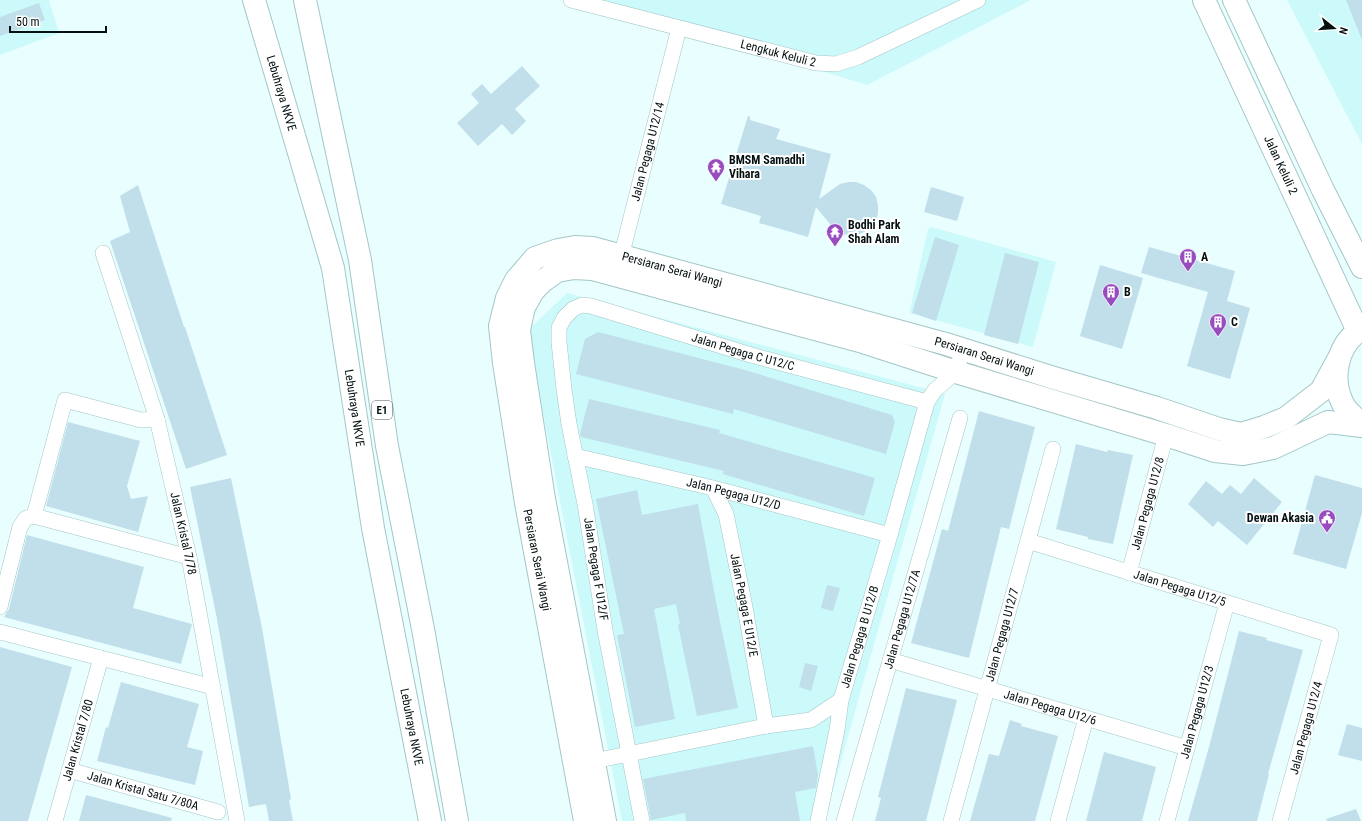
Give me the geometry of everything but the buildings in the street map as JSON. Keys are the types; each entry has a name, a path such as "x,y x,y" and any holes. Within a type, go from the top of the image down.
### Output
{"main road":[{"name":"Lebuhraya NKVE","path":"254,0 333,268 373,528 430,821"},
{"name":"E1","path":"305,0 360,260 387,446 457,821"},
{"name":"Jalan Keluli 2","path":"1204,0 1360,330"},
{"path":"1234,0 1323,190 1362,267"},
{"path":"1323,190 1362,242"},
{"name":"Persiaran Serai Wangi","path":"605,821 584,763 526,503 504,363 500,326 507,298 516,280 536,258 558,250 575,247 593,248 619,265 956,372 1215,451 1243,454 1272,448 1328,422 1362,425"},
{"name":"Persiaran Serai Wangi","path":"619,265 963,349 1054,378 1157,408 1219,429 1241,434 1286,418 1321,391 1346,343 1360,330"},
{"path":"1339,358 1336,374 1337,389 1343,404 1352,416 1362,425"},
{"name":"Persiaran Serai Wangi","path":"584,763 585,821"}],"street":[{"name":"Lengkuk Keluli 2","path":"571,0 816,63 836,64 858,57 978,0"},
{"name":"Jalan Pegaga U12/14","path":"619,265 679,28"},
{"name":"Jalan Kristal 7/78","path":"103,253 157,419 189,557 237,821"},
{"name":"Jalan Pegaga C U12/C","path":"564,318 573,309 582,305 591,306 752,355 927,402"},
{"name":"Jalan Pegaga F U12/F","path":"564,318 559,328 559,342 567,410 585,504 605,630 642,821"},
{"path":"956,372 963,349"},
{"name":"Jalan Pegaga B U12/B","path":"584,763 766,726 811,720 840,700 890,535 927,402 936,390 956,372"},
{"path":"34,516 65,400 141,420 157,419"},
{"name":"Jalan Pegaga U12/7A","path":"844,821 960,418"},
{"name":"Jalan Pegaga U12/8","path":"1129,573 1166,435"},
{"name":"Jalan Pegaga U12/7","path":"951,821 1053,449"},
{"name":"Jalan Pegaga U12/D","path":"576,456 713,488 890,535"},
{"name":"Jalan Pegaga E U12/E","path":"713,488 726,514 744,602 766,726"},
{"path":"0,606 20,528 26,518 34,516 189,557"},
{"name":"Jalan Pegaga U12/5","path":"1028,541 1331,635"},
{"name":"Jalan Pegaga U12/3","path":"1167,821 1227,603"},
{"path":"0,632 213,687"},
{"name":"Jalan Pegaga U12/4","path":"1280,821 1331,635"},
{"name":"Jalan Kristal 7/80","path":"55,821 101,658"},
{"name":"Jalan Pegaga U12/6","path":"890,660 1187,748"},
{"path":"818,821 837,730 840,700"},
{"path":"1058,821 1086,718"},
{"name":"Jalan Kristal Satu 7/80A","path":"69,770 218,812"}],"shaded area":[{"path":"0,0 49,0 59,33 0,55"},
{"path":"591,0 1031,0 867,85"},
{"path":"1287,0 1362,0 1362,144"},
{"path":"931,227 1056,262 1033,347 910,313 928,229"},
{"path":"567,293 945,394 824,821 622,821 527,331"}],"place":[{"name":"BMSM Samadhi Vihara","path":"716,182"},
{"name":"Bodhi Park Shah Alam","path":"835,247"},
{"name":"A","path":"1188,272"},
{"name":"B","path":"1111,307"},
{"name":"C","path":"1218,337"},
{"name":"Dewan Akasia","path":"1327,533"}]}
